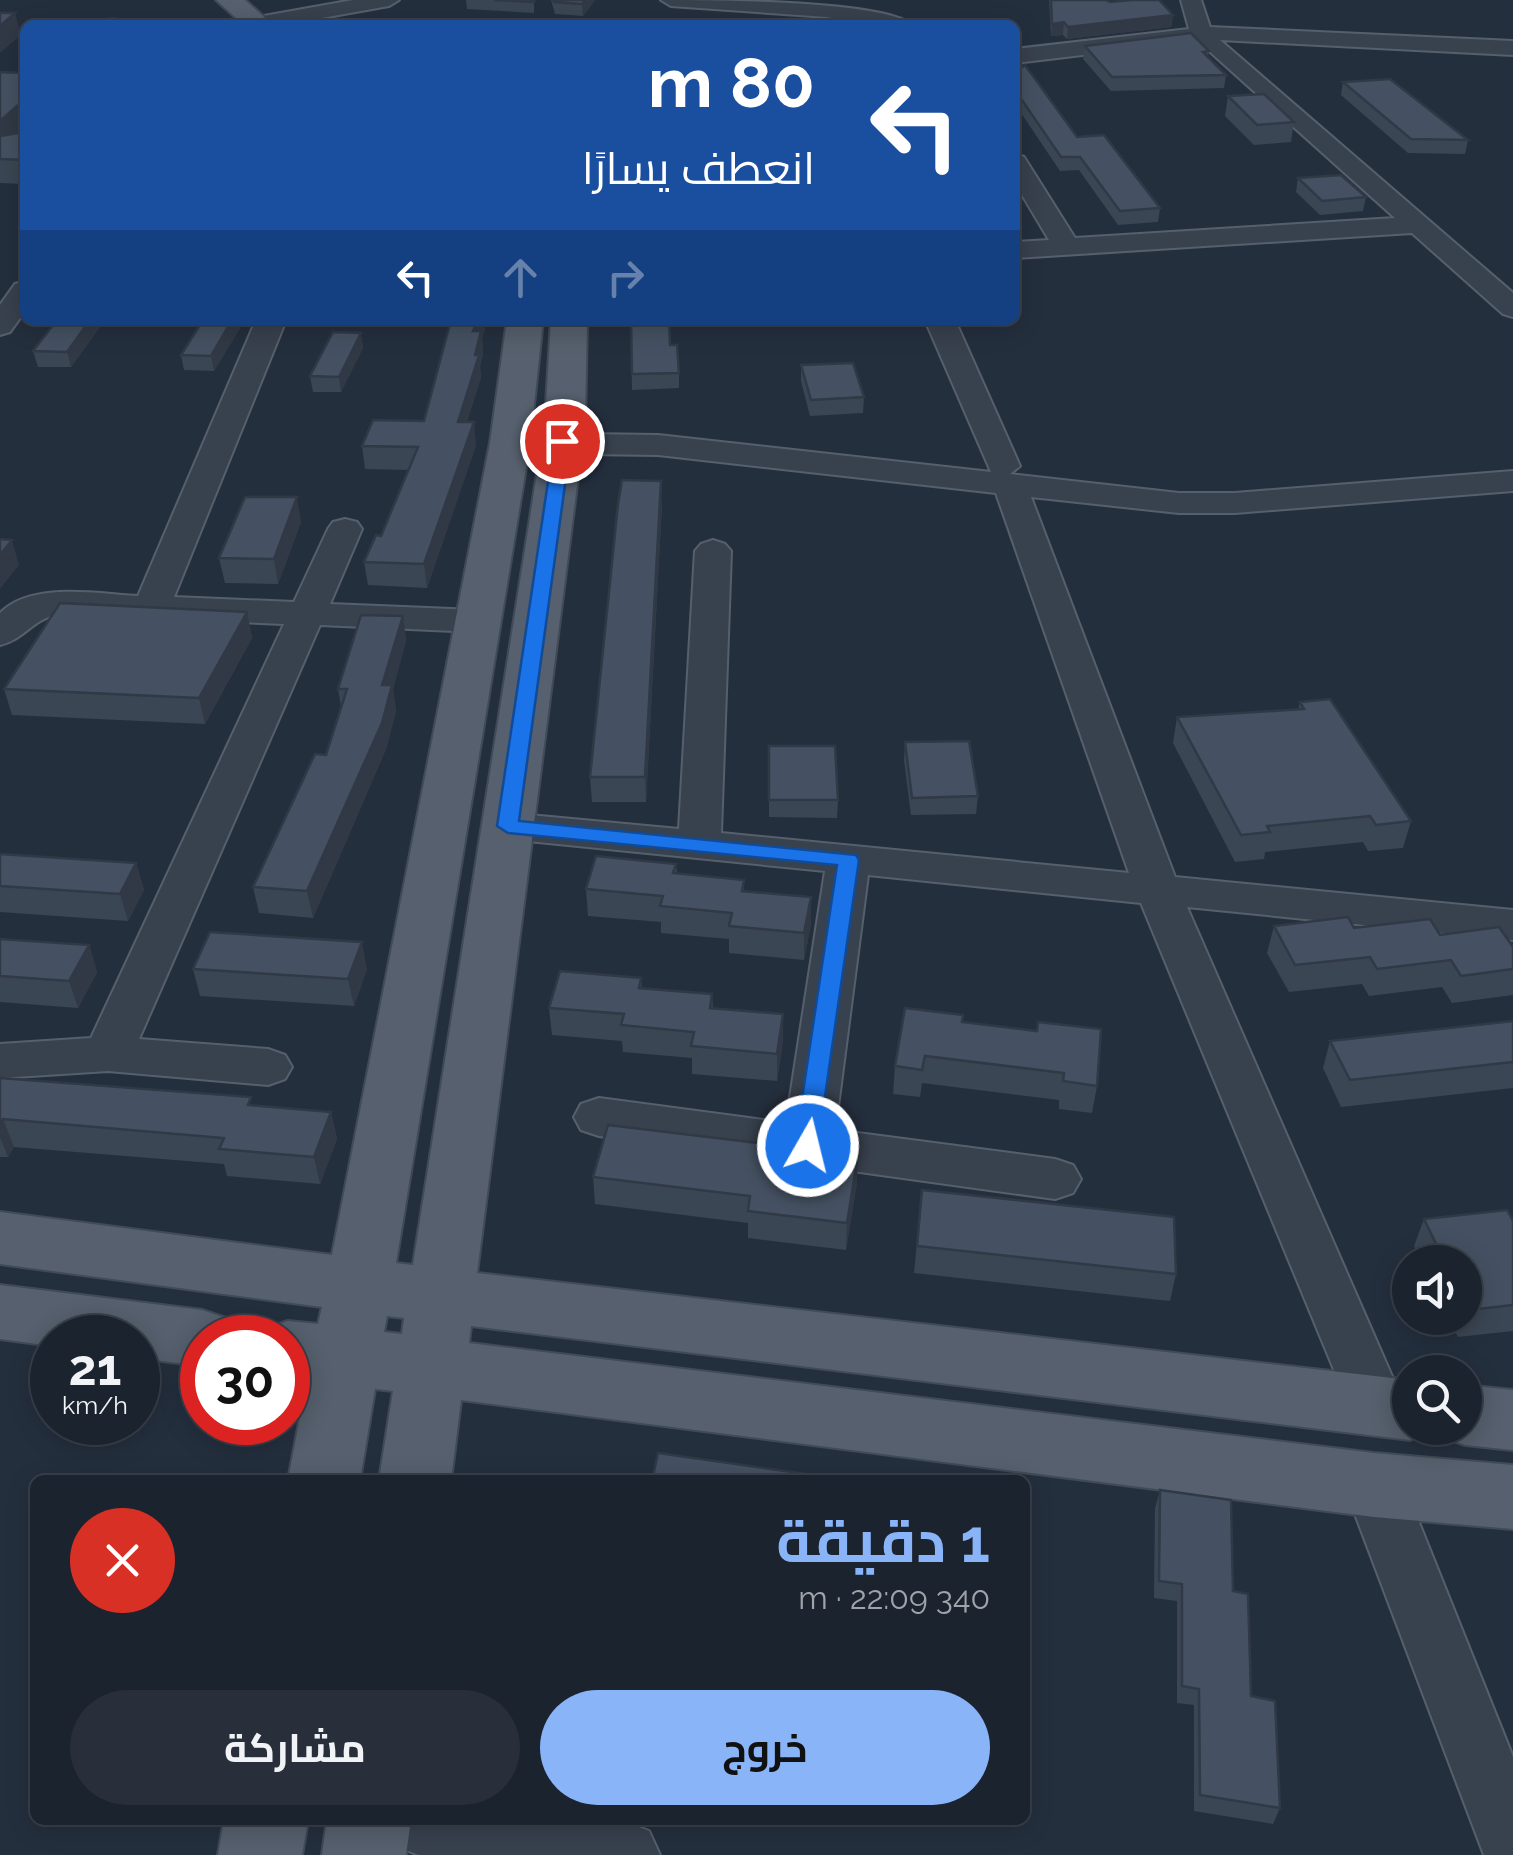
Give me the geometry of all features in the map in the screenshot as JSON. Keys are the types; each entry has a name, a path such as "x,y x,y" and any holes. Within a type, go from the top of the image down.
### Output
{"main road":[{"path":"218,12 245,20"},
{"path":"416,1475 508,826 538,432 525,325"},
{"path":"324,1475 316,1353 358,1285 476,622 569,325"},
{"path":"0,1238 442,1296 1392,1408"},
{"path":"0,1312 180,1335"},
{"path":"316,1353 1513,1498"},
{"path":"1482,1417 1513,1420"},
{"path":"260,1855 265,1825"},
{"path":"364,1855 367,1825"}],"street":[{"path":"281,20 390,0"},
{"path":"671,0 828,11 876,20"},
{"path":"1191,0 1215,34 1416,225 1513,308"},
{"path":"1215,0 1215,34"},
{"path":"1215,34 1513,276"},
{"path":"1020,55 1215,34 1513,48"},
{"path":"1020,170 1067,247"},
{"path":"1020,250 1416,225"},
{"path":"0,326 20,297"},
{"path":"152,606 270,325"},
{"path":"942,325 1007,477 1157,889 1392,1406"},
{"path":"538,432 1007,477 1224,482 1513,460"},
{"path":"1007,477 1122,500 1235,503 1513,481"},
{"path":"108,1054 345,529"},
{"path":"699,845 713,551"},
{"path":"0,634 22,612 56,603 476,622"},
{"path":"508,826 1513,925"},
{"path":"808,1146 848,860"},
{"path":"0,1062 108,1054 268,1066"},
{"path":"599,1117 1055,1179"},
{"path":"1374,1484 1513,1842"},
{"path":"436,1825 487,1837 625,1855"}],"building":[{"path":"553,0 585,0 582,4"},
{"path":"1051,0 1159,0 1173,15 1068,27 1064,22 1052,24"},
{"path":"0,13 15,13 0,26"},
{"path":"1191,33 1226,75 1112,77 1085,46"},
{"path":"1025,65 1077,137 1104,135 1160,208 1120,211 1080,157 1061,157 1020,97 1020,68"},
{"path":"0,72 20,73 20,103 0,121"},
{"path":"1390,79 1468,140 1411,139 1343,82"},
{"path":"1264,94 1294,122 1257,125 1228,96"},
{"path":"20,133 20,160 0,159 0,136"},
{"path":"1341,175 1366,197 1322,201 1298,178"},
{"path":"53,325 86,325 67,352 33,351"},
{"path":"200,325 229,325 211,356 181,355"},
{"path":"450,325 476,325 473,331 481,331 475,355 479,355 458,422 474,422 424,564 364,562 376,535 381,536 418,447 362,446 373,420 424,421"},
{"path":"631,325 669,325 670,345 677,345 679,373 632,374"},
{"path":"333,332 361,333 339,377 310,376"},
{"path":"853,363 864,397 811,400 801,365"},
{"path":"622,480 661,481 645,777 590,777 618,504"},
{"path":"245,497 297,497 274,559 219,558"},
{"path":"0,539 12,540 0,555"},
{"path":"60,603 247,612 199,698 4,689"},
{"path":"361,615 403,616 382,685 392,685 382,723 307,891 253,887 315,754 326,755 347,689 338,689"},
{"path":"1330,699 1411,821 1376,825 1370,816 1267,826 1270,832 1241,835 1177,717 1304,709 1300,702"},
{"path":"969,741 978,796 912,798 905,742"},
{"path":"769,746 835,746 838,800 769,800"},
{"path":"0,854 136,863 120,894 0,886"},
{"path":"596,856 676,864 673,873 744,880 742,891 811,897 804,933 729,926 732,913 660,906 663,896 586,889"},
{"path":"1348,917 1354,928 1430,919 1440,935 1499,927 1513,947 1513,969 1461,976 1451,960 1377,969 1370,957 1295,965 1274,926"},
{"path":"210,932 362,942 348,979 193,969"},
{"path":"0,939 89,945 69,981 0,976"},
{"path":"560,971 641,978 639,988 712,994 710,1008 783,1014 777,1054 691,1046 694,1032 621,1025 624,1014 549,1008"},
{"path":"905,1008 963,1015 962,1022 1037,1031 1038,1022 1101,1029 1097,1086 1063,1081 1064,1073 925,1056 922,1070 895,1066"},
{"path":"1513,1021 1513,1062 1350,1080 1330,1041"},
{"path":"0,1078 251,1097 248,1105 331,1112 314,1157 219,1149 224,1138 3,1119 0,1125"},
{"path":"608,1125 858,1155 847,1223 748,1211 750,1196 593,1177"},
{"path":"922,1190 1174,1217 1176,1274 917,1246"},
{"path":"1507,1210 1513,1221 1513,1305 1482,1309 1482,1245 1437,1245 1424,1219"},
{"path":"658,1453 814,1475 653,1475"},
{"path":"1160,1490 1231,1500 1233,1591 1248,1594 1251,1696 1275,1701 1280,1808 1200,1795 1199,1689 1182,1686 1182,1584 1159,1581"}],"route":[{"path":"562,441 508,826 848,860 808,1146"}]}
